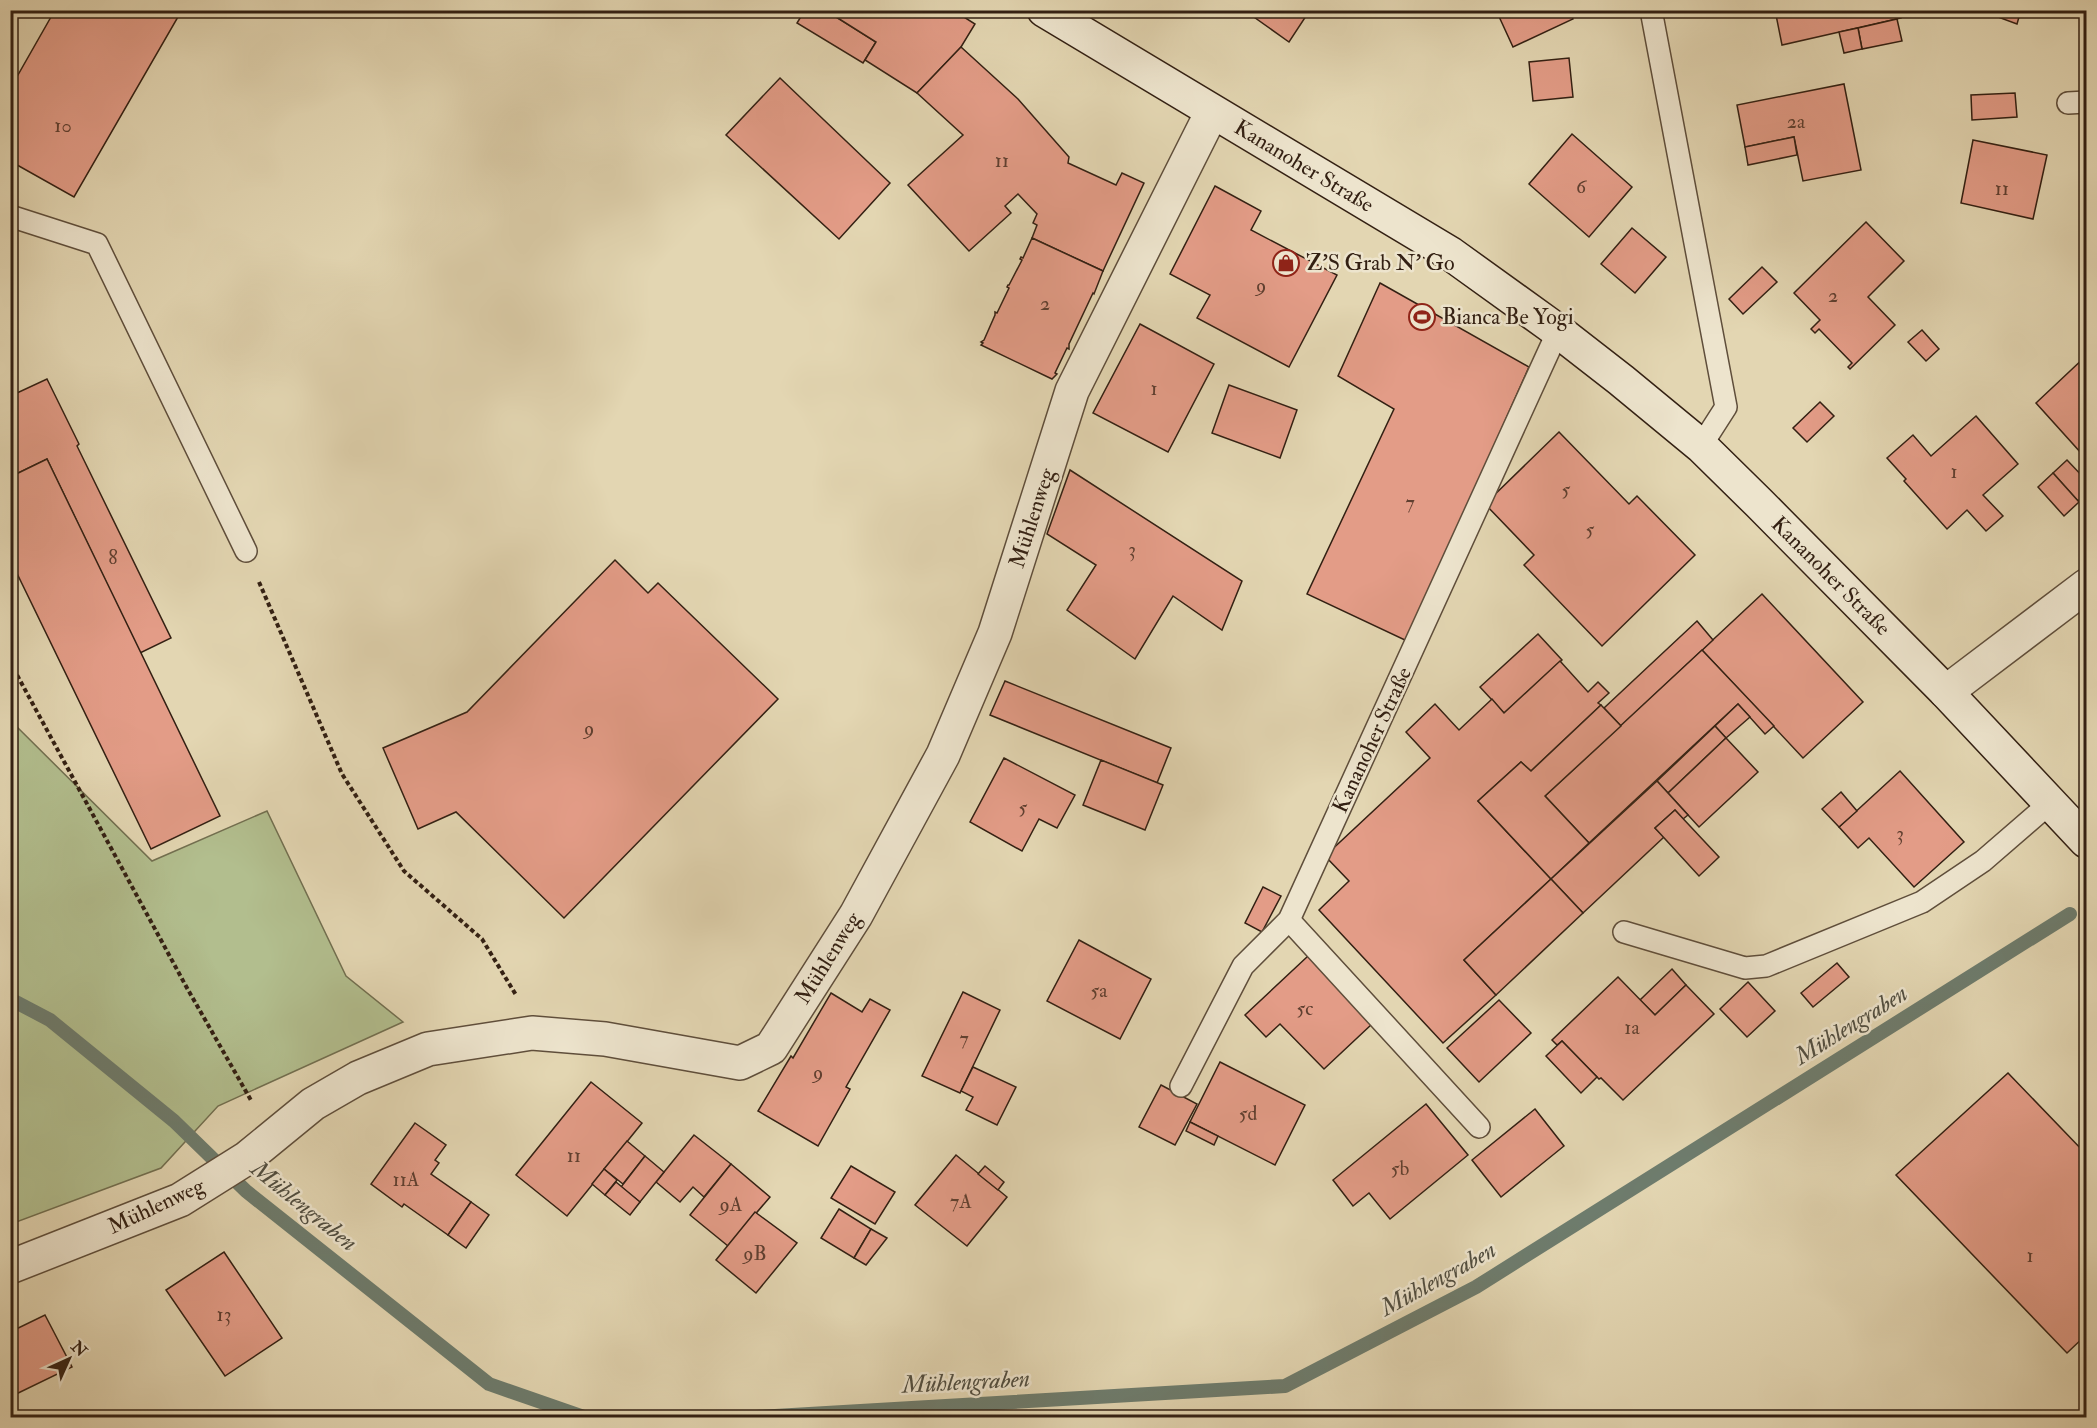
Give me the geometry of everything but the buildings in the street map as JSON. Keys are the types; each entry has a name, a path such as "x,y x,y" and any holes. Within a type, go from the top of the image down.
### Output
{"street":[{"name":"Kananoher Straße","path":"1049,12 1451,254 1558,330 1701,446 1946,692 2086,842"},
{"name":"Mühlenweg","path":"10,1267 180,1200 247,1158 313,1104 358,1078 428,1049 532,1034 605,1039 740,1063 771,1048 856,915 944,755 995,633 1072,391 1212,112"},
{"path":"1946,692 2086,586"}],"lane":[{"path":"1651,10 1726,407 1701,446"},
{"path":"10,216 97,244 246,551"},
{"name":"Kananoher Straße","path":"1181,1086 1243,966 1289,920 1558,330"},
{"path":"1624,932 1744,968 1767,966 1922,902 1983,861 2050,802"},
{"path":"1289,920 1479,1127"}],"path":[{"path":"246,551 342,774 404,871 482,939 517,997 532,1034"},
{"path":"10,662 187,988 272,1136"}],"green space":[{"path":"10,720 152,861 267,811 346,976 403,1022 218,1106 161,1168 11,1224"}],"waterway":[{"name":"Mühlengraben","path":"740,1418 1285,1386 1476,1287 2070,914"},
{"name":"Mühlengraben","path":"10,999 50,1020 174,1121 246,1191 489,1384 587,1418"}],"place":[{"name":"Z'S Grab N' Go","path":"1286,263"},
{"name":"Bianca Be Yogi","path":"1422,317"}]}
